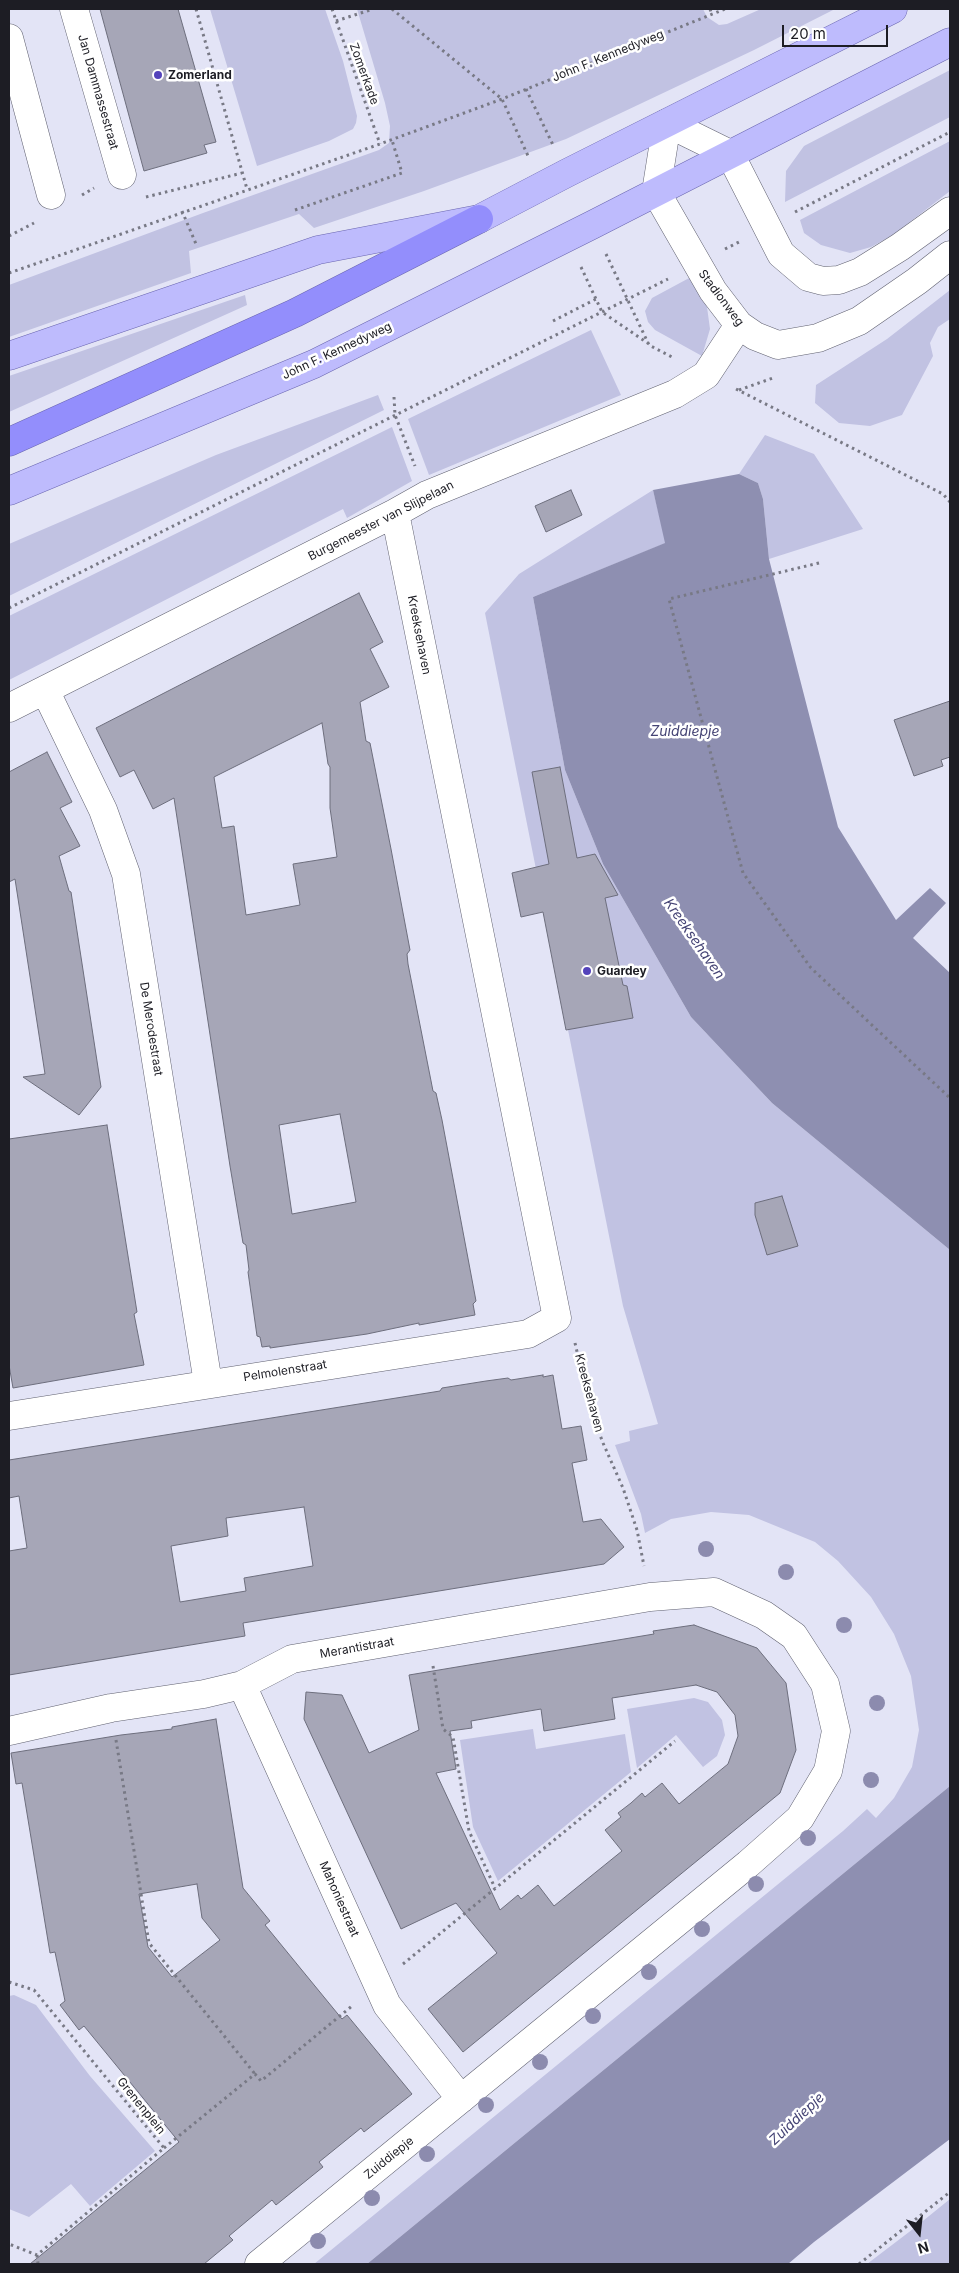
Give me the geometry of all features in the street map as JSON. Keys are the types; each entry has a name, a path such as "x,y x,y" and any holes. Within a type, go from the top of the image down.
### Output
{"highway":[{"path":"9,442 295,313 479,219"}],"main road":[{"path":"9,356 318,250 479,219 893,9"},
{"path":"656,192 950,42"},
{"name":"John F. Kennedyweg","path":"9,491 314,364 656,192"}],"street":[{"name":"Jan Dammassestraat","path":"74,9 122,175"},
{"path":"9,38 52,195"},
{"path":"656,192 667,123 730,154 781,254 808,277 823,281 839,280 860,272 900,247 950,210"},
{"name":"Stadionweg","path":"656,192 713,291 739,326 755,336 778,345 818,338 859,321 917,281 950,255"},
{"name":"Burgemeester van Slijpelaan","path":"9,708 395,513 426,495 675,394 706,376 739,326"},
{"name":"Kreeksehaven","path":"395,513 557,1318"},
{"name":"De Merodestraat","path":"45,690 103,810 126,874 208,1383"},
{"name":"Pelmolenstraat","path":"9,1416 208,1383 528,1334 557,1318"},
{"name":"Merantistraat","path":"9,1732 110,1708 204,1694 242,1685 292,1659 650,1597 714,1592"},
{"name":"Zuiddiepje","path":"260,2264 748,1864 800,1818 828,1771 836,1730 825,1684 794,1636 764,1615 714,1592"},
{"name":"Mahoniestraat","path":"242,1685 387,2005 461,2099"}],"path":[{"path":"196,9 247,189"},
{"name":"Zomerkade","path":"332,9 380,144"},
{"path":"336,21 373,9"},
{"path":"392,9 502,99"},
{"path":"710,9 712,15 725,9"},
{"name":"John F. Kennedyweg","path":"9,273 182,211 392,140 502,99 712,15"},
{"path":"295,210 402,173 392,140"},
{"path":"182,211 196,244"},
{"path":"553,321 596,299"},
{"path":"9,608 626,299 649,345 706,376"},
{"path":"738,390 943,494 950,502"},
{"path":"394,397 395,416 408,448"},
{"path":"819,563 669,599 743,873 811,968 950,1098"},
{"name":"Kreeksehaven","path":"557,1318 576,1345 590,1408 623,1488 637,1530 650,1597"},
{"path":"427,1636 444,1729 453,1737 469,1831 495,1888"},
{"path":"110,1708 149,1943 261,2081 675,1741"},
{"name":"Grenenplein","path":"9,1982 34,1990 164,2148 36,2255"},
{"path":"164,2148 255,2074"},
{"path":"859,2264 950,2192"},
{"path":"9,2244 36,2255 38,2264"}],"shaded area":[{"path":"210,9 325,9 343,61 357,116 353,129 329,141 257,166"},
{"path":"357,9 703,9 707,17 719,25 727,24 761,9 835,9 754,50 566,139 424,191 314,228 299,214 189,251 191,273 9,337 9,285 379,150 389,143 390,126 385,103"},
{"path":"950,70 950,117 785,202 786,171 804,146"},
{"path":"950,141 950,191 893,235 871,247 850,253 821,245 804,233 800,220"},
{"path":"691,277 707,307 710,329 702,356 655,330 648,322 645,311 652,298"},
{"path":"950,290 950,319 938,327 930,343 933,356 902,415 870,426 839,423 815,403 816,385 887,339"},
{"path":"245,295 247,305 9,412 9,376"},
{"path":"591,330 621,395 429,475 408,419"},
{"path":"378,395 384,410 9,596 9,544 216,455"},
{"path":"392,427 412,481 347,518 343,509 9,680 9,616"},
{"path":"765,435 814,454 863,529 769,559 763,499 758,483 739,474"},
{"path":"653,490 666,543 533,597 565,770 603,864 691,1017 772,1103 950,1250 950,1786 367,2264 314,2264 843,1831 867,1809 876,1818 894,1798 912,1767 919,1730 911,1676 894,1634 871,1597 838,1561 815,1542 749,1515 711,1512 671,1519 645,1533 641,1514 615,1445 630,1441 629,1431 658,1424 623,1306 485,613 519,574"},
{"path":"694,1698 708,1702 722,1720 725,1735 717,1756 703,1767 676,1735 637,1768 627,1709"},
{"path":"533,1729 536,1749 625,1734 631,1772 498,1881 473,1827 460,1740"},
{"path":"14,1995 36,2005 90,2076 155,2151 90,2206 71,2184 29,2217 9,2209 9,1996"},
{"path":"950,2199 950,2264 867,2264 913,2229"}],"water":[{"name":"Zuiddiepje","path":"739,474 758,483 763,499 769,559 838,827 896,920 930,888 946,903 913,938 950,973 950,1250 772,1103 691,1017 603,864 565,770 533,597 665,543 653,490"},
{"name":"Zuiddiepje","path":"950,1786 950,2139 814,2242 788,2264 367,2264"}],"building":[{"name":"Zomerland","path":"100,9 178,9 216,142 204,145 207,153 144,171"},
{"path":"571,490 582,515 546,532 535,506"},
{"path":"359,593 383,642 370,649 389,687 360,702 366,741 370,743 391,849 410,950 407,954 408,964 433,1091 436,1093 442,1120 476,1301 473,1304 475,1315 419,1325 419,1323 367,1334 270,1348 270,1346 262,1347 260,1337 257,1336 246,1245 243,1243 230,1166 174,798 153,809 134,770 120,777 96,728","holes":["322,723 330,767 330,808 337,857 293,864 300,905 246,915 234,826 222,828 214,777","340,1114 356,1202 292,1214 279,1125"]},
{"path":"950,701 950,757 941,760 943,766 914,776 894,720"},
{"path":"47,752 72,802 60,808 80,846 59,856 69,891 71,892 101,1087 79,1115 23,1077 45,1074 15,879 9,882 9,772"},
{"path":"560,767 577,858 595,854 618,895 605,898 623,985 627,986 633,1018 566,1030 543,912 521,917 512,873 549,864 532,772"},
{"path":"107,1125 137,1312 134,1314 144,1365 13,1388 9,1365 9,1139"},
{"path":"782,1196 798,1246 767,1255 755,1215 755,1203"},
{"path":"553,1375 562,1429 581,1426 587,1460 572,1463 583,1522 601,1519 624,1547 604,1564 243,1623 245,1636 9,1675 9,1551 27,1548 19,1496 9,1498 9,1460 440,1391 442,1388 508,1378 511,1380","holes":["304,1507 313,1566 244,1578 246,1591 180,1602 171,1546 228,1536 226,1518"]},
{"path":"694,1625 757,1648 786,1683 796,1750 780,1793 463,2052 428,2009 497,1953 456,1903 401,1929 304,1719 306,1692 342,1695 369,1753 419,1730 409,1675 654,1634 653,1631","holes":["696,1685 717,1692 735,1715 738,1736 728,1764 679,1804 662,1783 645,1797 642,1793 618,1813 621,1817 605,1830 622,1851 554,1906 538,1885 521,1899 518,1895 500,1910 436,1773 456,1769 450,1731 472,1728 471,1721 541,1709 544,1731 615,1719 612,1698"]},
{"path":"216,1719 243,1888 270,1921 265,1925 342,2019 347,2015 412,2094 364,2132 361,2128 319,2162 323,2167 276,2205 272,2200 229,2236 233,2240 204,2264 30,2264 179,2142 84,2026 79,2030 60,2005 65,2001 55,1952 50,1953 22,1783 16,1784 11,1753 121,1735 172,1729 172,1727","holes":["197,1884 202,1918 220,1940 172,1977 148,1947 139,1894"]}],"place":[{"name":"Zomerland","path":"158,75"},
{"name":"Guardey","path":"587,971"}]}
